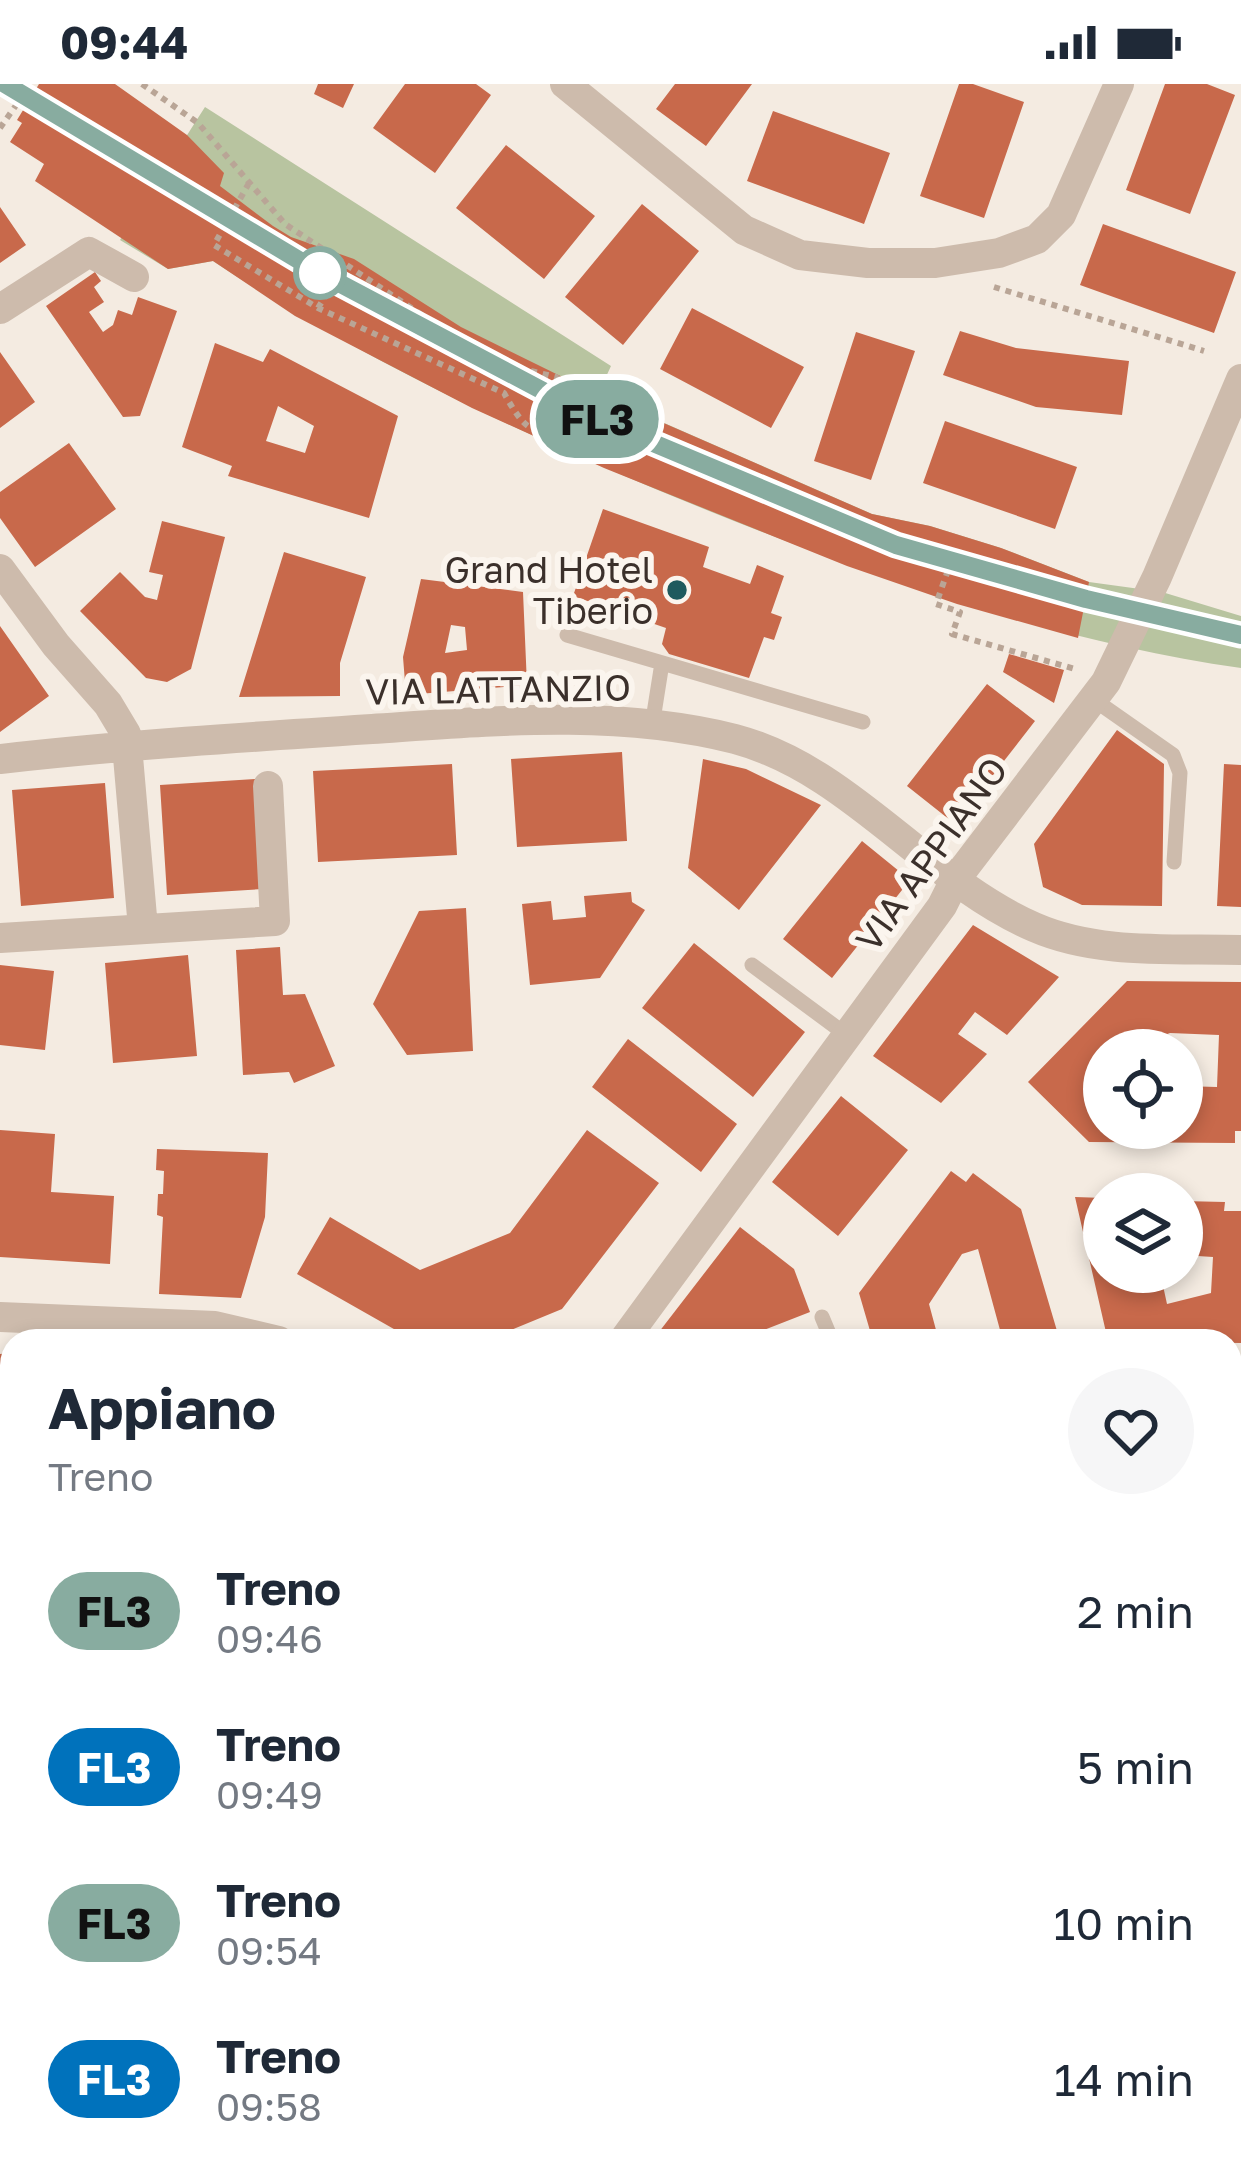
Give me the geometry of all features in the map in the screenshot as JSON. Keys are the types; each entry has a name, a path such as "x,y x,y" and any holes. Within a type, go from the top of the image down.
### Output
{"street":[{"path":"565,84 744,230 800,255 868,263 935,263 999,253 1036,239 1061,215 1118,84"},
{"path":"0,309 89,252 134,277"},
{"name":"VIA APPIANO","path":"632,1329 942,906 955,880 1100,690 1157,578 1241,379"},
{"path":"0,569 56,645 108,704 130,744 142,928"},
{"name":"VIA LATTANZIO","path":"0,760 130,744 479,722 615,720 736,740 785,760 828,783 955,880 1031,926 1100,945 1241,950"},
{"path":"0,938 275,921 268,786"},
{"path":"0,1317 228,1329"}],"lane":[{"path":"567,635 863,722"},
{"path":"652,726 662,663"},
{"path":"1100,690 1173,754 1180,773 1174,862"},
{"path":"752,965 848,1036"},
{"path":"822,1317 827,1329"}],"path":[{"path":"0,128 22,103 29,84"},
{"path":"142,84 198,123 285,224 506,371 531,370 556,377 573,392 590,421 748,490 879,538 1088,597"},
{"path":"249,183 214,245 318,308 504,392 517,419 529,429 557,430 590,421"},
{"path":"318,308 345,264"},
{"path":"993,286 1204,351"},
{"path":"952,559 936,604 960,612 952,634 1060,663 1100,690"},
{"path":"1226,629 1241,632"}],"green space":[{"path":"205,107 611,366 598,394 872,514 1001,548 1089,582 1162,592 1241,616 1241,668 1037,625 839,561 517,428 332,334 213,261 168,269 120,240"}],"building":[{"path":"39,84 115,84 187,135 224,173 220,186 273,226 354,259 461,327 597,394 872,514 1001,548 1089,582 1078,638 847,566 604,468 472,408 295,316 213,261 168,269 35,181 44,164 10,142"},
{"path":"318,84 354,84 343,108 314,94"},
{"path":"405,84 476,84 491,95 435,173 373,128"},
{"path":"675,84 752,84 706,146 656,109"},
{"path":"959,84 973,84 1024,102 984,218 920,196"},
{"path":"1165,84 1207,84 1235,95 1190,214 1126,190"},
{"path":"773,111 890,153 864,224 747,181"},
{"path":"506,145 595,216 544,279 456,208"},
{"path":"642,204 699,251 623,345 565,297"},
{"path":"0,207 26,245 0,263"},
{"path":"1103,224 1236,272 1214,333 1080,285"},
{"path":"95,272 101,281 94,287 104,302 89,312 103,332 113,325 118,310 132,315 138,297 177,311 140,416 123,417 46,306"},
{"path":"692,308 804,367 771,428 660,369"},
{"path":"960,331 1016,348 1129,361 1122,415 1036,407 943,375"},
{"path":"856,332 915,351 871,480 814,461"},
{"path":"215,343 263,362 270,349 398,416 369,518 228,476 232,466 182,447","holes":["278,406 314,426 305,453 266,441"]},
{"path":"0,352 35,402 0,428"},
{"path":"945,421 1077,467 1055,529 923,483"},
{"path":"69,443 116,509 35,567 0,518 0,492"},
{"name":"Grand Hotel Tiberio","path":"603,509 709,547 703,567 750,584 757,565 784,576 771,613 782,617 774,640 764,637 749,678 669,654 662,644 666,628 573,596"},
{"path":"162,521 225,537 191,669 167,682 146,678 80,611 120,572 145,597 157,600 163,575 149,572"},
{"path":"284,552 366,577 340,663 340,696 239,697"},
{"path":"421,579 523,592 527,685 406,695 403,657","holes":["451,625 465,627 467,650 445,653"]},
{"path":"0,626 49,696 0,732"},
{"path":"1009,654 1064,670 1054,703 1003,672"},
{"path":"987,684 1035,721 955,824 907,786"},
{"path":"1117,730 1164,764 1162,906 1082,905 1043,887 1034,844"},
{"path":"622,752 627,841 517,847 511,759"},
{"path":"703,759 746,769 821,805 739,910 688,868"},
{"path":"452,764 457,855 318,862 313,771"},
{"path":"1224,764 1241,765 1241,907 1217,906"},
{"path":"255,779 262,889 167,895 160,785"},
{"path":"105,783 114,898 21,906 12,790"},
{"path":"862,841 910,880 832,978 783,939"},
{"path":"631,892 632,902 645,910 600,978 530,985 522,904 551,901 553,920 586,917 584,896"},
{"path":"466,908 473,1051 407,1055 373,1004 419,911"},
{"path":"973,925 1059,977 1007,1035 975,1012 958,1034 987,1054 941,1103 873,1056"},
{"path":"694,943 805,1032 753,1097 642,1008"},
{"path":"280,947 283,995 305,994 335,1066 294,1083 289,1072 243,1075 236,950"},
{"path":"188,955 197,1056 113,1063 105,963"},
{"path":"0,965 54,971 45,1050 0,1045"},
{"path":"1127,981 1241,982 1241,1131 1235,1131 1235,1143 1203,1143 1203,1087 1217,1087 1219,1035 1203,1034 1203,1029 1083,1029 1083,1136 1028,1082"},
{"path":"628,1039 737,1124 701,1172 592,1087"},
{"path":"841,1096 908,1150 838,1236 772,1182"},
{"path":"0,1130 55,1134 51,1192 114,1196 110,1264 0,1257"},
{"path":"587,1130 659,1183 562,1309 513,1329 394,1329 297,1274 330,1217 420,1270 510,1233"},
{"path":"157,1149 268,1153 265,1217 241,1298 159,1294 163,1217 157,1215 164,1171 156,1170"},
{"path":"951,1171 966,1182 973,1173 1021,1209 1056,1329 1000,1329 978,1249 962,1254 929,1304 936,1329 870,1329 859,1293"},
{"path":"1075,1197 1083,1197 1083,1232"},
{"path":"1203,1201 1225,1202 1224,1211 1241,1211 1241,1329 1105,1329 1097,1293 1165,1293 1167,1304 1211,1293 1213,1257 1203,1256"},
{"path":"740,1227 794,1269 810,1312 767,1329 661,1329"}],"train":[{"name":"FL3","path":"5,84 322,274 596,419 896,545 1086,599 1241,635"}],"place":[{"name":"Grand Hotel Tiberio","path":"677,590"}]}
